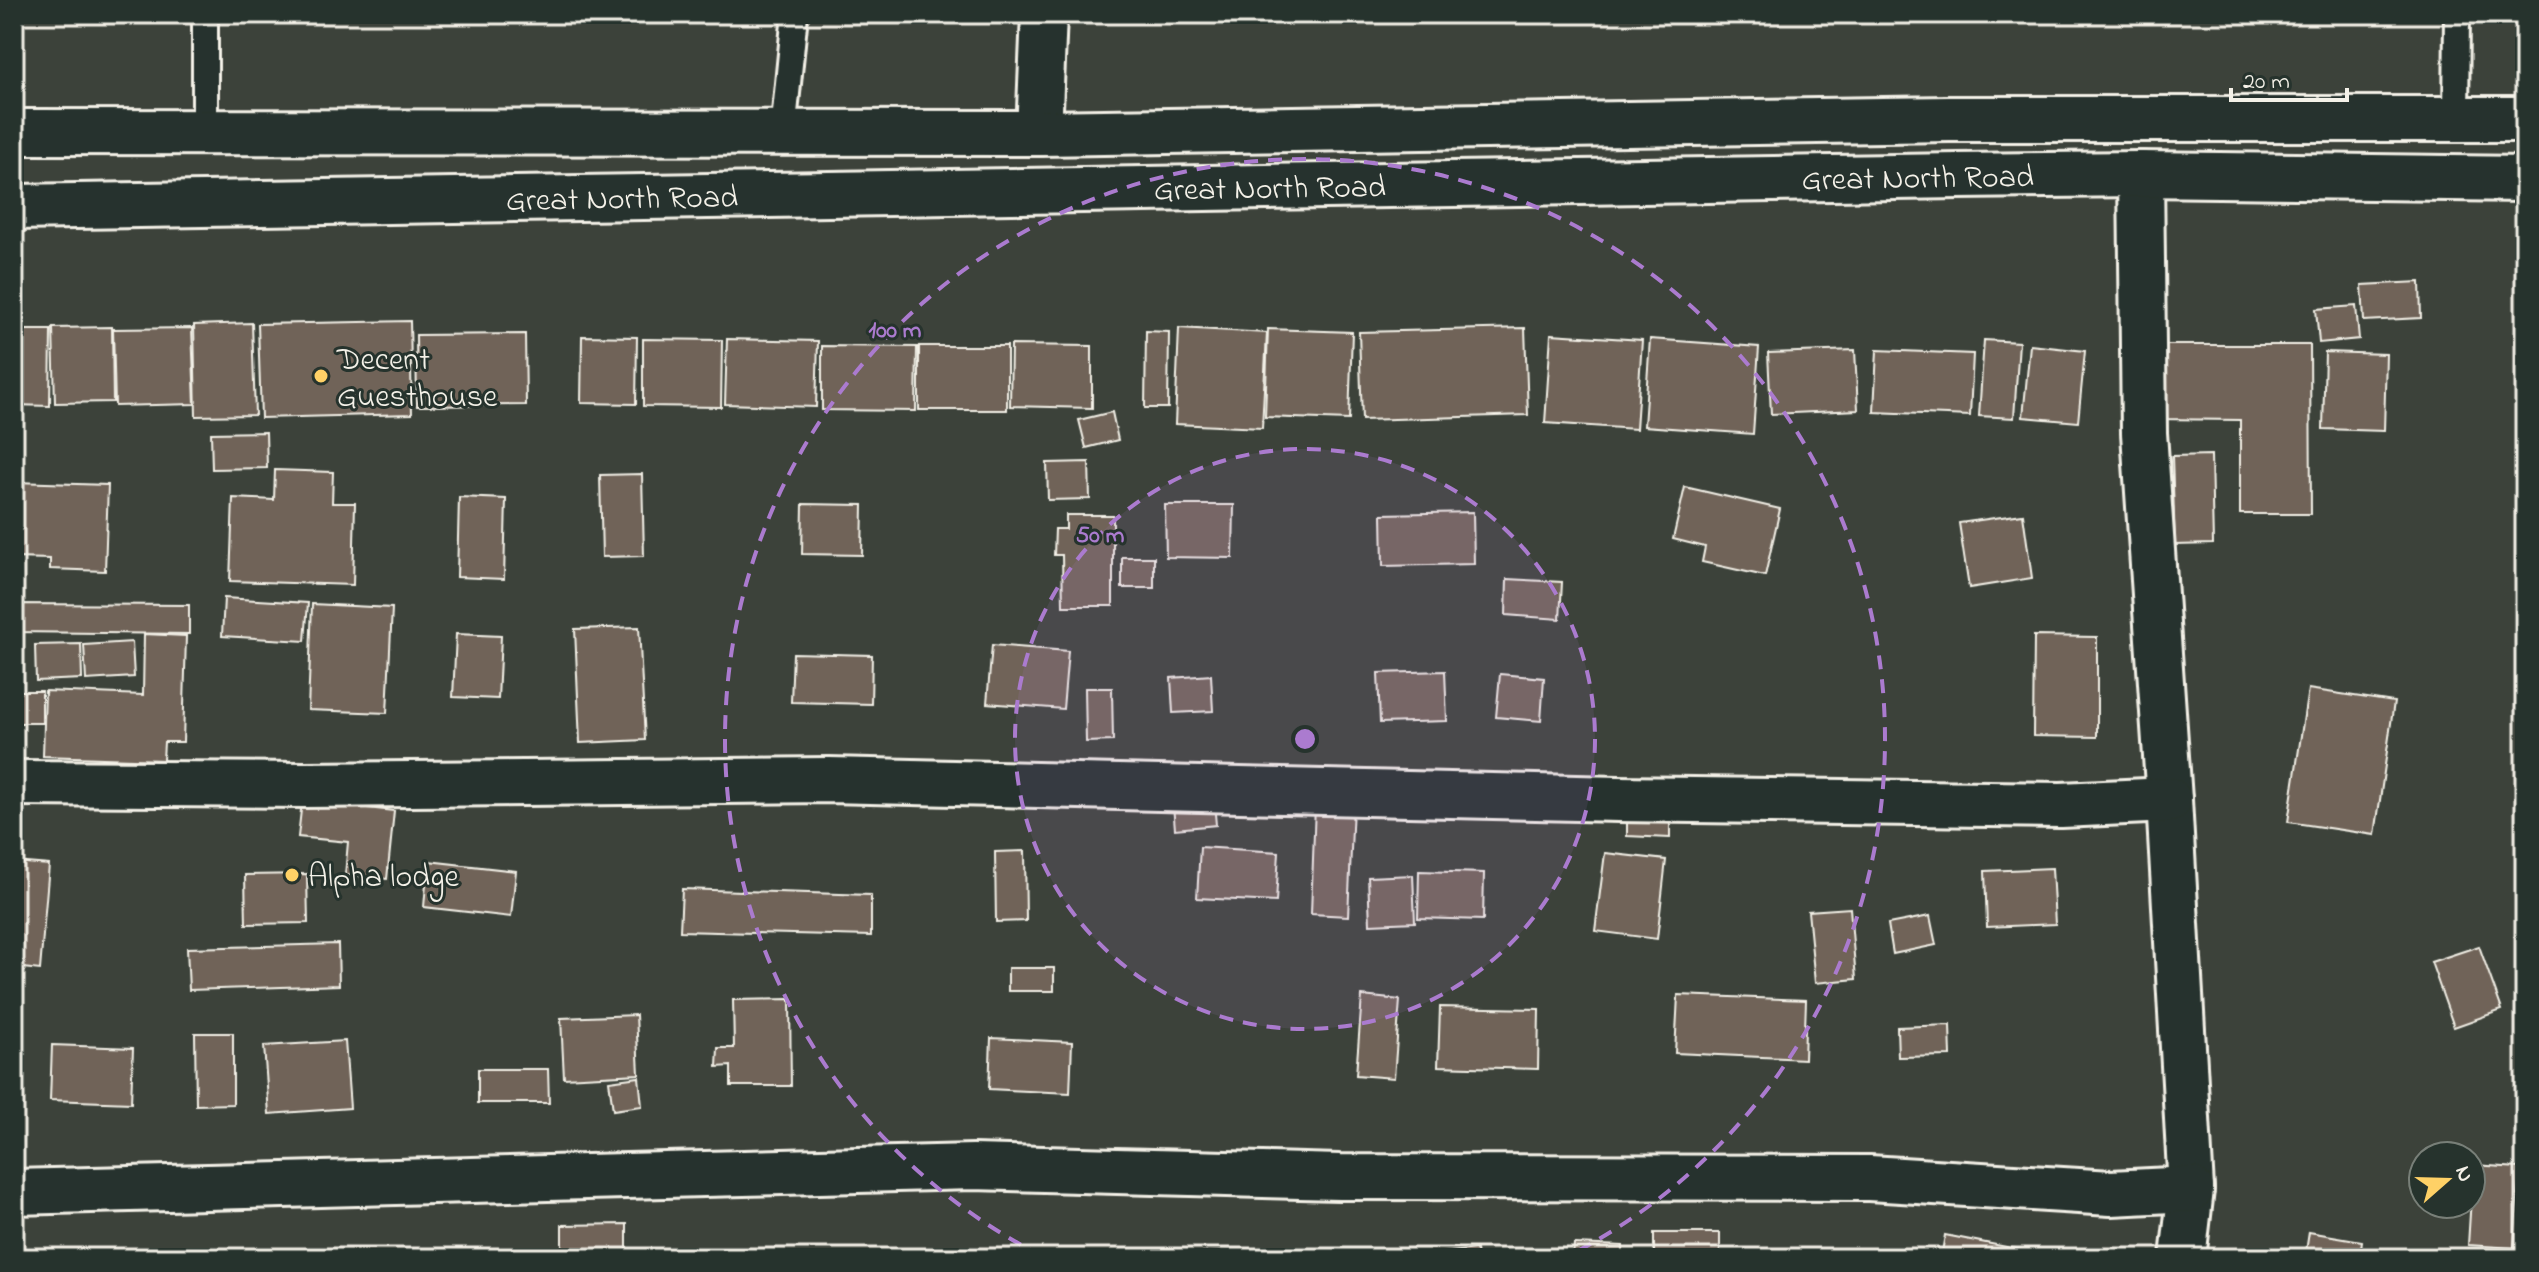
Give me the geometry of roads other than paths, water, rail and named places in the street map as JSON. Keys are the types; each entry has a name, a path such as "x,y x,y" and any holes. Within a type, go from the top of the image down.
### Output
{"main road":[{"path":"1039,133 1044,14"},
{"name":"Great North Road","path":"14,132 1039,133 1949,119 2525,119"},
{"name":"Great North Road","path":"14,207 2141,174 2525,179"},
{"path":"2141,174 2144,433 2191,1189 2183,1258"},
{"path":"14,783 320,785 829,780 1871,803 2061,805 2169,800"},
{"path":"14,1192 973,1167 1339,1177 1869,1178 2111,1193 2191,1189"}],"lane":[{"path":"205,14 205,132"},
{"path":"783,133 795,14"},
{"path":"2456,119 2457,14"}],"place":[{"name":"Decent Guesthouse","path":"321,376"},
{"name":"Alpha lodge","path":"292,875"}]}
